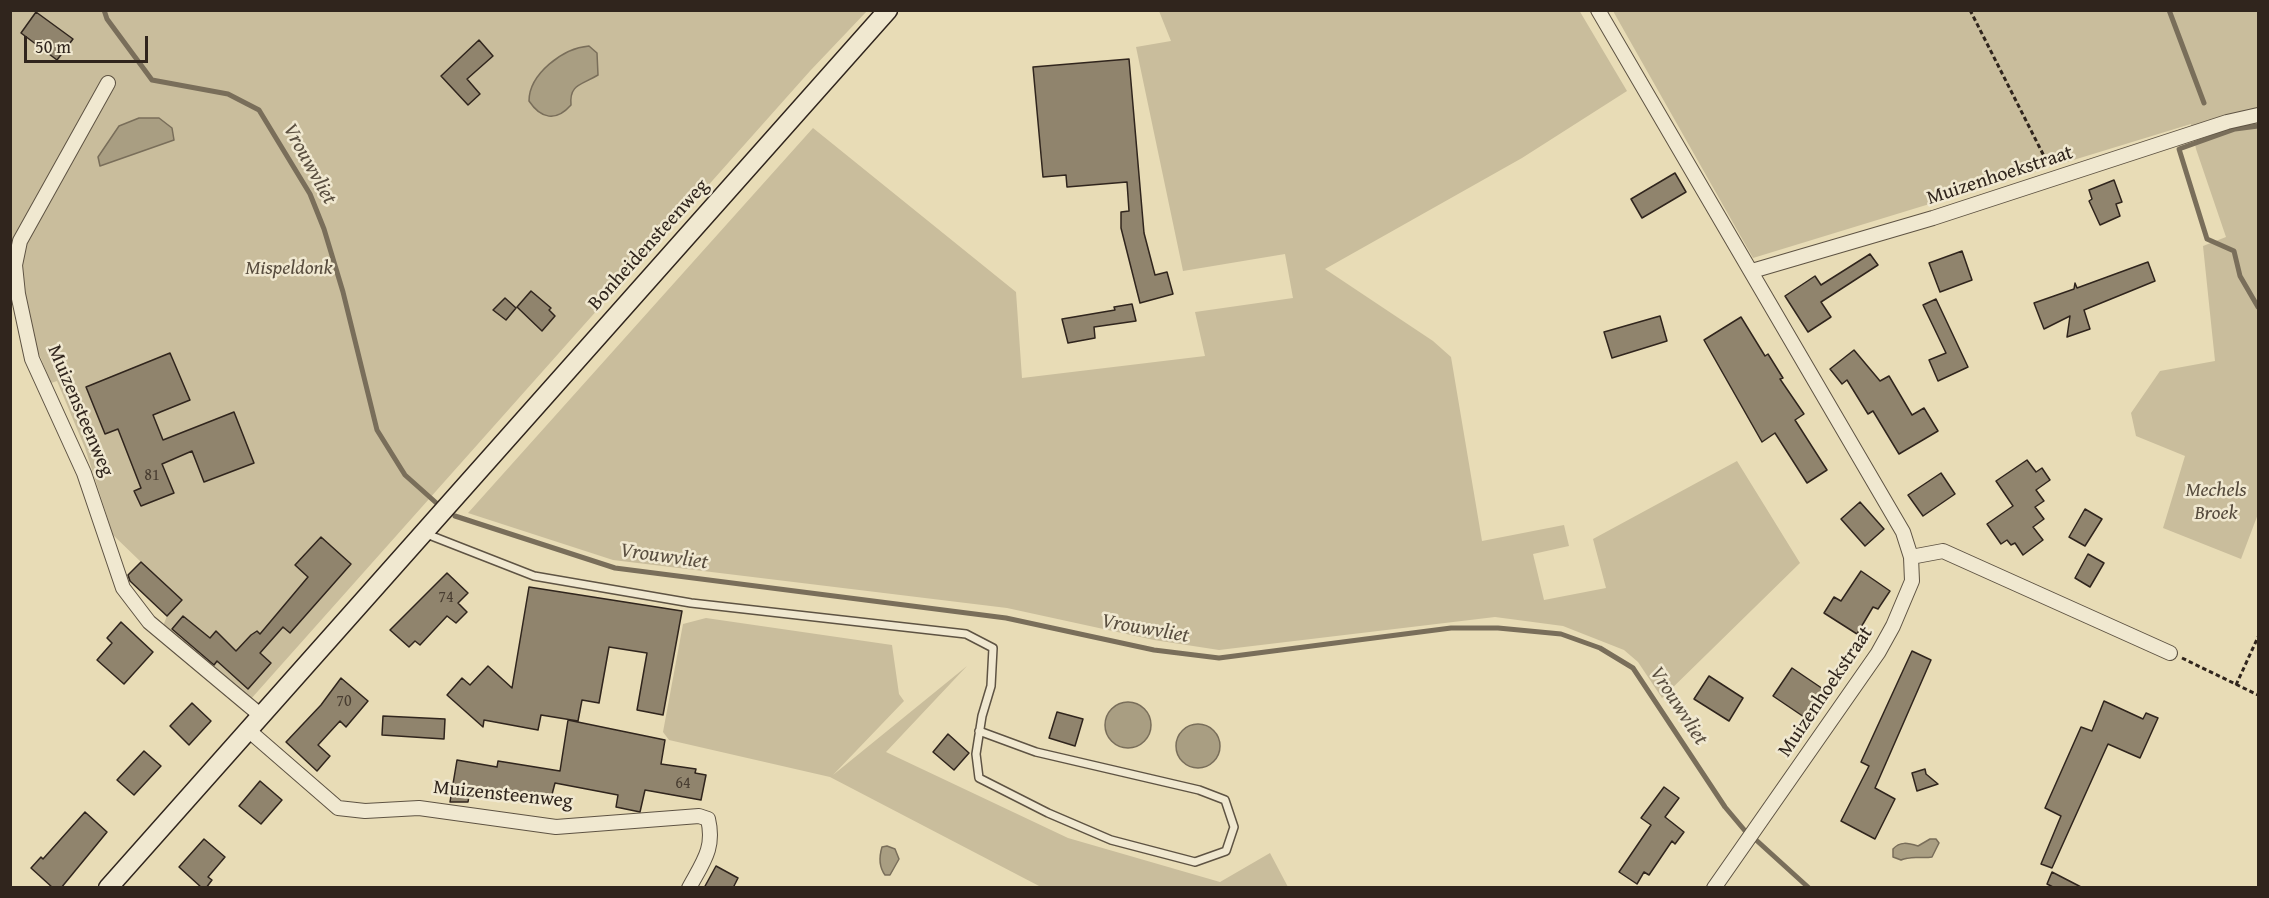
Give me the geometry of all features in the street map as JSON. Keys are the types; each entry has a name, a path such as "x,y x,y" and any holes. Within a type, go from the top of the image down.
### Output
{"street":[{"name":"Bonheidensteenweg","path":"433,522 888,10"},
{"name":"Muizenhoekstraat","path":"1598,10 1903,532 1911,556 1912,581 1893,626 1878,652 1714,888"},
{"name":"Muizensteenweg","path":"108,83 20,242 15,265 24,323 39,377 84,473 123,588 149,622 259,714"},
{"name":"Muizenhoekstraat","path":"1752,271 2056,178 2227,122 2259,115"},
{"path":"108,888 259,714 433,522"},
{"path":"1911,556 1943,551 2170,653"},
{"name":"Muizensteenweg","path":"247,729 338,808 365,812 419,808 556,827 699,816 708,819 712,837 704,860 689,888"}],"lane":[{"path":"433,522 461,550 534,576 691,603 966,634 993,648 991,686 980,731 976,754 979,778 1048,813 1111,840 1195,862 1226,851 1234,827 1225,800 1199,790 1036,752 980,731"}],"path":[{"path":"1971,10 2056,178"},
{"path":"2236,685 2259,637"},
{"path":"2170,653 2259,695"}],"green space":[{"path":"1579,10 1627,91 1522,158 1325,269 1433,341 1451,357 1482,541 1564,525 1569,546 1533,554 1544,600 1606,588 1593,539 1737,461 1800,563 1662,698 1638,662 1624,650 1563,626 1495,617 1219,650 1154,640 1007,608 613,560 468,513 813,128 1016,292 1022,378 1205,356 1195,312 1293,298 1285,254 1183,271 1136,47 1171,41 1159,11"},
{"name":"Mispeldonk","path":"11,11 867,11 810,71 250,700 163,626 167,616 126,577 141,562 113,535 85,448 57,381 51,383 11,285"},
{"name":"Mechels Broek","path":"1613,11 2258,11 2258,514 2241,559 2163,528 2185,456 2136,436 2131,413 2160,371 2215,361 2203,246 2226,237 2196,149 2191,124 1753,258"},
{"path":"706,618 892,645 899,694 904,701 833,775 967,666 886,752 1068,838 1220,882 1270,853 1288,887 1041,887 830,777 669,740 663,732 683,624"}],"shaded area":[{"path":"589,46 597,53 598,75 574,89 571,105 560,114 549,116 539,112 529,101 535,81 541,72 559,57"},
{"path":"139,118 159,118 172,128 174,140 100,166 98,157 119,126"},
{"path":"1128,702 1144,709 1151,725 1144,741 1128,748 1112,741 1105,725 1112,709"},
{"path":"1198,724 1207,725 1214,730 1219,737 1219,755 1214,762 1207,767 1198,768 1189,767 1182,762 1177,755 1176,746 1177,737 1182,730 1189,725"},
{"path":"1930,839 1936,839 1939,843 1932,857 1901,860 1893,857 1893,849 1898,845 1918,846"},
{"path":"882,847 895,849 899,859 890,875 885,875 880,862"}],"building":[{"path":"36,12 73,39 57,60 21,33"},
{"path":"479,40 493,56 467,79 480,94 468,105 441,76"},
{"path":"1129,59 1144,233 1155,275 1167,272 1173,294 1140,303 1121,228 1121,212 1129,211 1127,182 1067,187 1066,175 1043,177 1033,67"},
{"path":"1675,173 1686,192 1642,218 1631,199"},
{"path":"2114,180 2122,202 2116,204 2120,216 2100,225 2089,201 2092,199 2089,190"},
{"path":"1962,251 1972,280 1940,292 1929,263"},
{"path":"1870,254 1878,265 1821,302 1831,317 1808,332 1785,296 1815,276 1821,285"},
{"path":"2148,262 2155,281 2084,310 2090,329 2067,337 2070,316 2044,329 2034,303 2074,289 2075,283 2077,288"},
{"path":"531,291 551,308 549,310 555,316 542,331 517,307"},
{"path":"505,298 516,308 506,320 493,310"},
{"path":"1936,299 1968,367 1938,381 1929,360 1946,353 1923,305"},
{"path":"1132,304 1136,321 1094,327 1095,338 1068,343 1062,319 1115,310 1114,307"},
{"path":"1660,316 1667,341 1612,358 1604,332"},
{"path":"1741,317 1765,356 1768,354 1783,378 1780,379 1804,414 1795,420 1827,470 1807,483 1775,433 1762,442 1704,340"},
{"path":"1854,350 1880,381 1889,376 1912,415 1924,408 1938,431 1899,454 1873,411 1868,414 1847,380 1842,384 1830,369"},
{"path":"170,353 190,400 153,415 163,440 234,412 254,463 204,482 192,451 162,464 174,493 141,506 134,491 141,488 118,429 105,434 86,387"},
{"path":"2027,460 2036,472 2042,468 2050,480 2036,490 2044,501 2035,507 2044,519 2033,527 2043,540 2023,555 2015,543 2011,545 2007,540 2001,544 1987,524 2013,506 1996,481"},
{"path":"1941,473 1955,494 1923,516 1908,495"},
{"path":"1860,502 1884,529 1865,546 1841,519"},
{"path":"2085,509 2102,519 2085,546 2069,537"},
{"path":"321,537 351,564 290,633 283,627 260,653 271,663 248,689 217,661 214,665 172,629 183,616 210,638 216,631 236,651 251,635 257,631 260,634 308,577 295,565"},
{"path":"2088,554 2104,563 2090,587 2075,578"},
{"path":"141,562 182,600 167,616 130,581 128,575"},
{"path":"1861,571 1890,591 1878,609 1873,607 1857,634 1824,613 1834,597 1841,601"},
{"path":"447,573 468,593 458,603 467,612 456,623 447,616 420,645 415,641 409,647 390,630"},
{"path":"529,587 682,611 663,715 637,710 647,653 609,647 599,703 582,700 578,721 541,715 538,730 484,720 483,727 447,695 462,678 470,685 488,666 512,688"},
{"path":"121,622 153,652 124,684 97,660 112,643 107,638"},
{"path":"1912,651 1931,660 1875,788 1895,799 1875,839 1841,821 1869,766 1861,762"},
{"path":"1792,668 1826,691 1807,719 1773,696"},
{"path":"1709,676 1743,698 1729,721 1694,699"},
{"path":"341,678 368,701 346,727 340,721 318,745 330,756 317,771 286,742 321,705"},
{"path":"2104,701 2143,719 2146,713 2158,718 2140,758 2108,744 2052,868 2041,864 2061,816 2045,808 2081,727 2092,731"},
{"path":"192,703 211,721 189,745 170,726"},
{"path":"1057,712 1083,719 1075,746 1049,738"},
{"path":"383,716 445,719 444,739 382,735"},
{"path":"568,720 665,740 661,764 696,769 695,773 706,775 701,800 645,790 640,812 616,807 618,795 555,783 550,802 470,790 468,802 450,802 457,760 497,767 498,761 560,771"},
{"path":"948,734 969,753 954,770 933,752"},
{"path":"144,751 161,766 134,795 117,780"},
{"path":"1925,769 1926,774 1938,784 1917,791 1912,773"},
{"path":"260,781 282,800 261,824 239,806"},
{"path":"1664,787 1679,798 1665,817 1684,832 1675,844 1672,841 1649,875 1644,872 1637,884 1619,872 1651,825 1641,818"},
{"path":"85,812 107,832 61,888 53,888 31,868 41,857 43,859"},
{"path":"204,839 225,857 208,877 212,880 206,888 202,888 179,867"},
{"path":"716,866 738,878 733,888 704,888"},
{"path":"2052,872 2083,888 2055,888 2047,884"}],"waterway":[{"name":"Vrouwvliet","path":"104,10 107,19 152,80 228,94 259,110 310,194 324,229 343,292 377,430 405,475 442,508"},
{"path":"2169,10 2204,103"},
{"path":"2258,126 2235,129 2179,149 2207,239 2234,251 2240,276 2258,307"},
{"name":"Vrouwvliet","path":"455,516 615,568 1006,618 1154,650 1219,658 1451,628 1498,628 1561,634 1600,648 1633,668 1725,807 1746,832"},
{"name":"Vrouwvliet","path":"1755,839 1809,888"}]}
